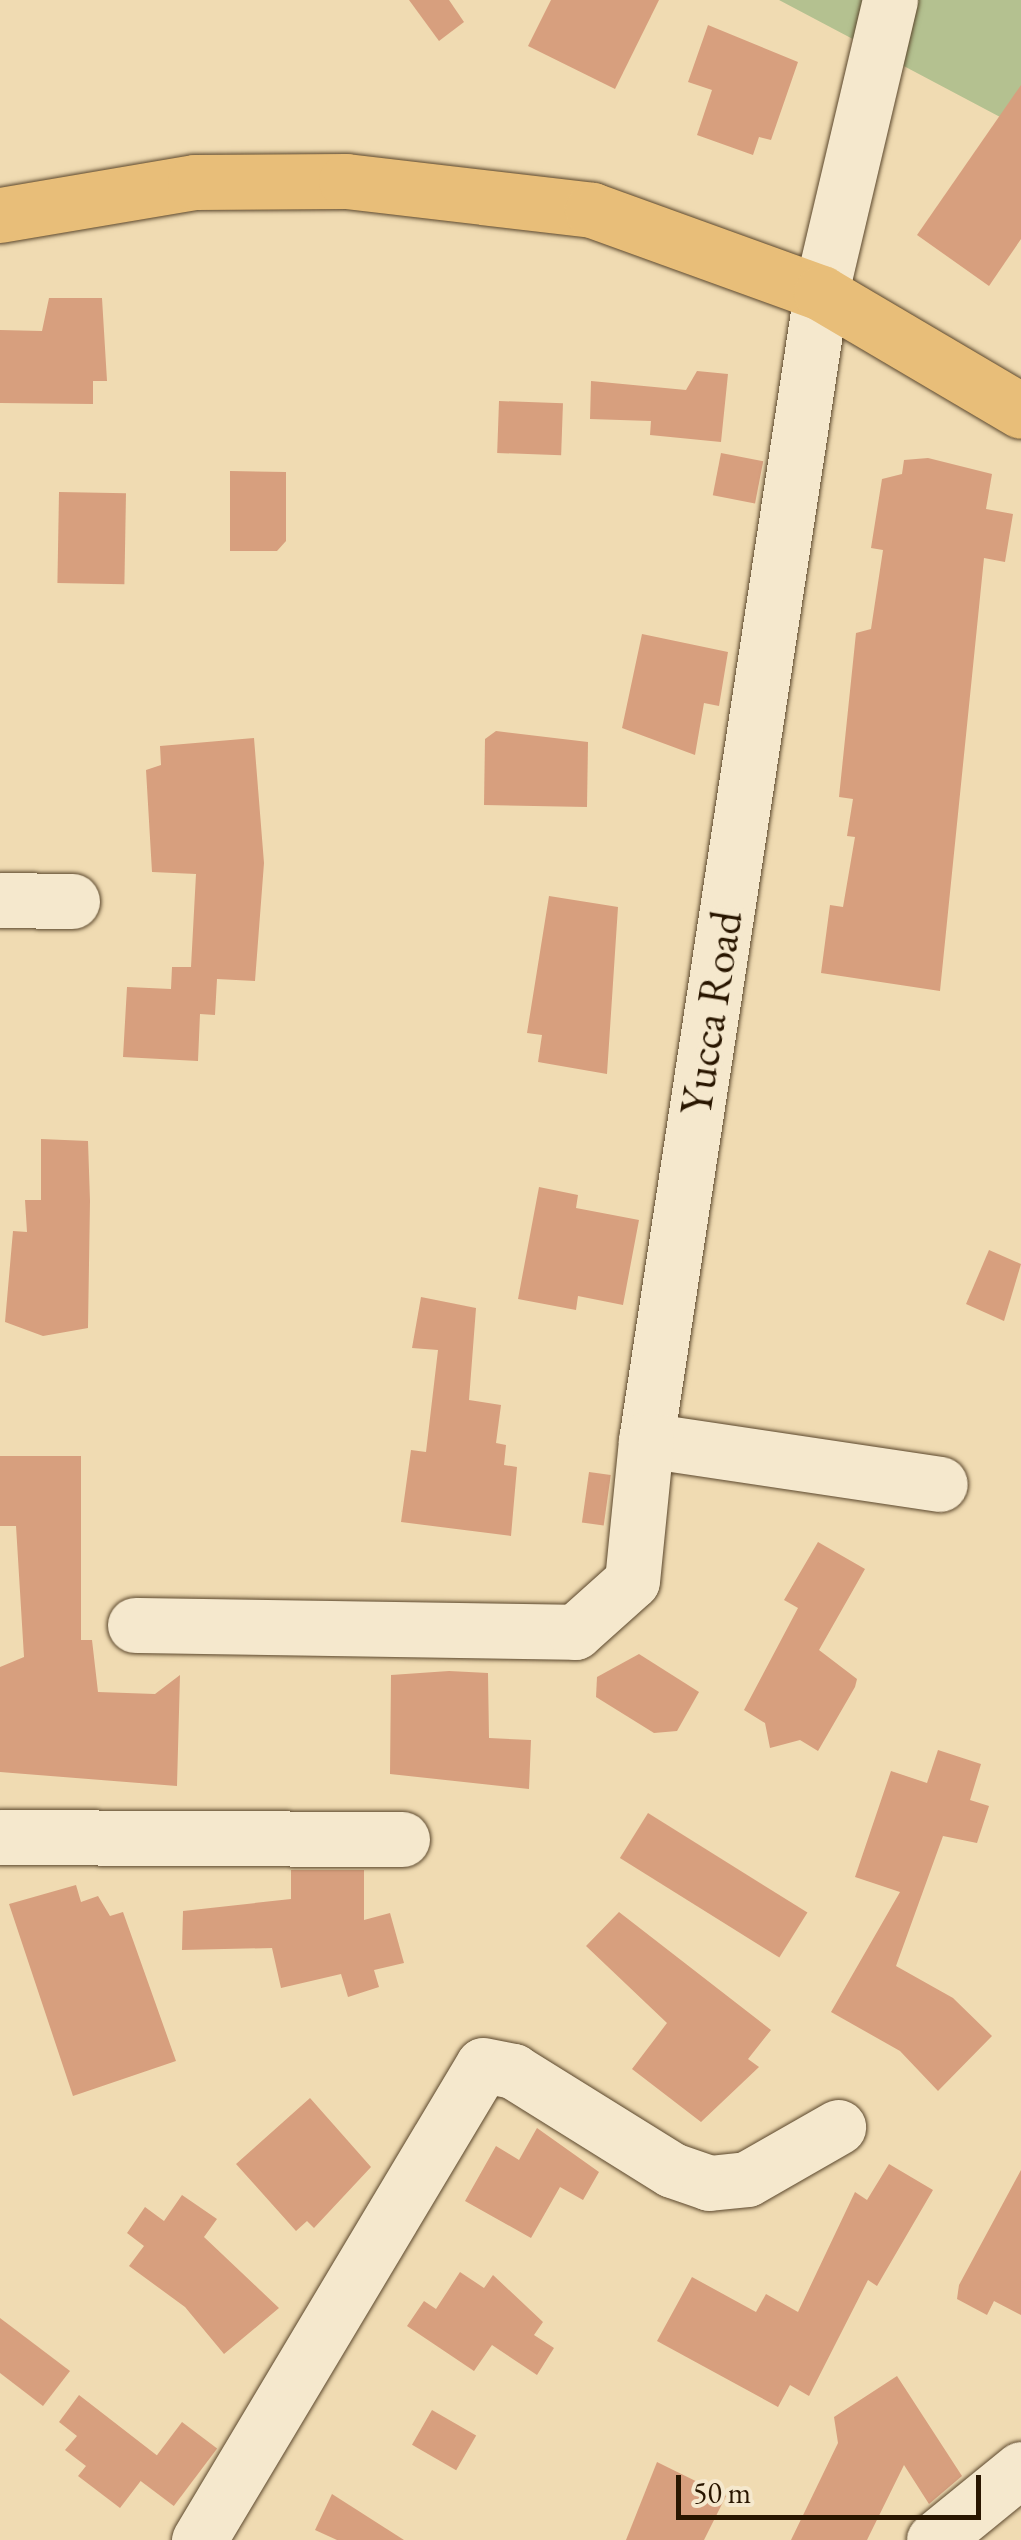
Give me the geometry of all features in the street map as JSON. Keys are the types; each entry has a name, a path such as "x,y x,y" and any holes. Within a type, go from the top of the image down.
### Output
{"main road":[{"path":"0,215 195,182 346,181 592,210 820,293 1016,396"}],"street":[{"name":"Yucca Road","path":"135,1625 576,1632 632,1580 646,1440 820,293 890,0"},
{"path":"0,900 72,900"},
{"path":"646,1440 940,1484"},
{"path":"0,1837 402,1839"},
{"path":"199,2540 468,2078 482,2066 512,2070 672,2170 710,2183 747,2179 838,2127"},
{"path":"934,2540 1021,2468"}],"green space":[{"path":"779,0 1021,0 1021,128 883,55"}],"building":[{"path":"409,0 449,0 464,22 439,41"},
{"path":"551,0 659,0 615,89 528,46"},
{"path":"708,25 798,62 771,140 759,137 753,155 697,135 712,90 688,82"},
{"path":"1021,85 1021,239 989,286 917,235"},
{"path":"49,298 102,298 107,381 93,381 93,404 0,403 0,330 42,331"},
{"path":"697,371 728,374 721,442 650,435 651,421 590,419 591,381 686,390"},
{"path":"499,401 563,403 561,455 497,453"},
{"path":"721,453 763,461 755,503 713,495"},
{"path":"928,458 992,474 986,509 1013,514 1005,562 984,558 940,991 821,973 830,905 843,907 855,837 847,836 853,799 839,797 856,633 871,629 883,550 871,548 882,479 902,474 904,460"},
{"path":"230,471 286,472 286,541 277,551 230,551"},
{"path":"59,492 126,493 124,584 57,583"},
{"path":"642,634 728,652 719,706 704,703 695,755 622,728"},
{"path":"496,731 588,742 587,807 484,805 485,739"},
{"path":"254,738 264,863 255,981 217,979 215,1015 200,1014 198,1061 123,1057 127,987 171,989 172,967 191,967 196,874 152,872 146,770 161,765 160,746"},
{"path":"549,896 618,907 607,1074 538,1062 542,1035 527,1033"},
{"path":"41,1139 88,1141 90,1201 88,1328 43,1336 5,1322 13,1231 27,1232 25,1200 41,1200"},
{"path":"539,1187 578,1195 576,1208 639,1220 623,1305 578,1296 576,1310 518,1299"},
{"path":"989,1250 1021,1264 1004,1321 966,1304"},
{"path":"421,1297 476,1308 469,1400 501,1405 496,1443 506,1445 504,1465 517,1467 511,1536 401,1522 411,1450 426,1452 438,1350 412,1348"},
{"path":"0,1456 81,1456 81,1640 92,1640 98,1692 155,1694 180,1675 177,1786 0,1772 0,1667 24,1657 16,1526 0,1526"},
{"path":"589,1472 611,1475 604,1526 582,1523"},
{"path":"818,1542 865,1569 819,1650 857,1679 818,1751 800,1740 770,1748 765,1723 744,1710 798,1608 784,1600"},
{"path":"639,1654 699,1692 677,1731 654,1733 596,1697 597,1677"},
{"path":"488,1673 489,1738 531,1740 529,1789 390,1774 391,1675"},
{"path":"938,1750 981,1764 970,1800 989,1806 977,1843 943,1836 896,1966 953,1998 992,2036 938,2091 900,2051 831,2012 900,1892 855,1877 891,1771 927,1783"},
{"path":"648,1813 807,1913 779,1958 620,1858"},
{"path":"291,1870 364,1870 364,1920 390,1913 404,1963 374,1970 379,1987 348,1997 341,1974 281,1988 272,1948 182,1950 183,1911 291,1899"},
{"path":"76,1885 81,1902 98,1896 110,1916 123,1912 176,2061 73,2096 9,1904"},
{"path":"619,1912 771,2030 748,2059 759,2067 701,2122 632,2069 667,2023 586,1946"},
{"path":"310,2098 371,2167 314,2228 307,2221 296,2231 236,2164"},
{"path":"537,2128 599,2172 583,2200 560,2187 531,2238 465,2201 496,2146 519,2160"},
{"path":"889,2164 933,2190 877,2286 868,2280 809,2396 790,2385 778,2407 657,2341 692,2277 756,2312 766,2294 798,2312 855,2192 867,2200"},
{"path":"1021,2170 1021,2315 994,2301 987,2315 957,2299 959,2285"},
{"path":"182,2195 217,2219 204,2237 279,2308 224,2354 185,2307 129,2266 144,2246 127,2233 145,2207 164,2221"},
{"path":"460,2272 484,2288 493,2275 543,2322 534,2335 554,2348 537,2375 492,2345 474,2371 407,2326 424,2301 436,2309"},
{"path":"0,2318 70,2371 43,2406 0,2373"},
{"path":"897,2376 962,2476 929,2504 904,2465 867,2540 791,2540 838,2443 834,2417"},
{"path":"79,2395 159,2457 120,2508 78,2476 86,2466 65,2450 77,2436 59,2422"},
{"path":"432,2410 476,2436 456,2470 412,2445"},
{"path":"182,2422 217,2448 174,2506 139,2480"},
{"path":"657,2462 726,2496 704,2540 626,2540"},
{"path":"332,2494 404,2540 337,2540 315,2530"}]}
